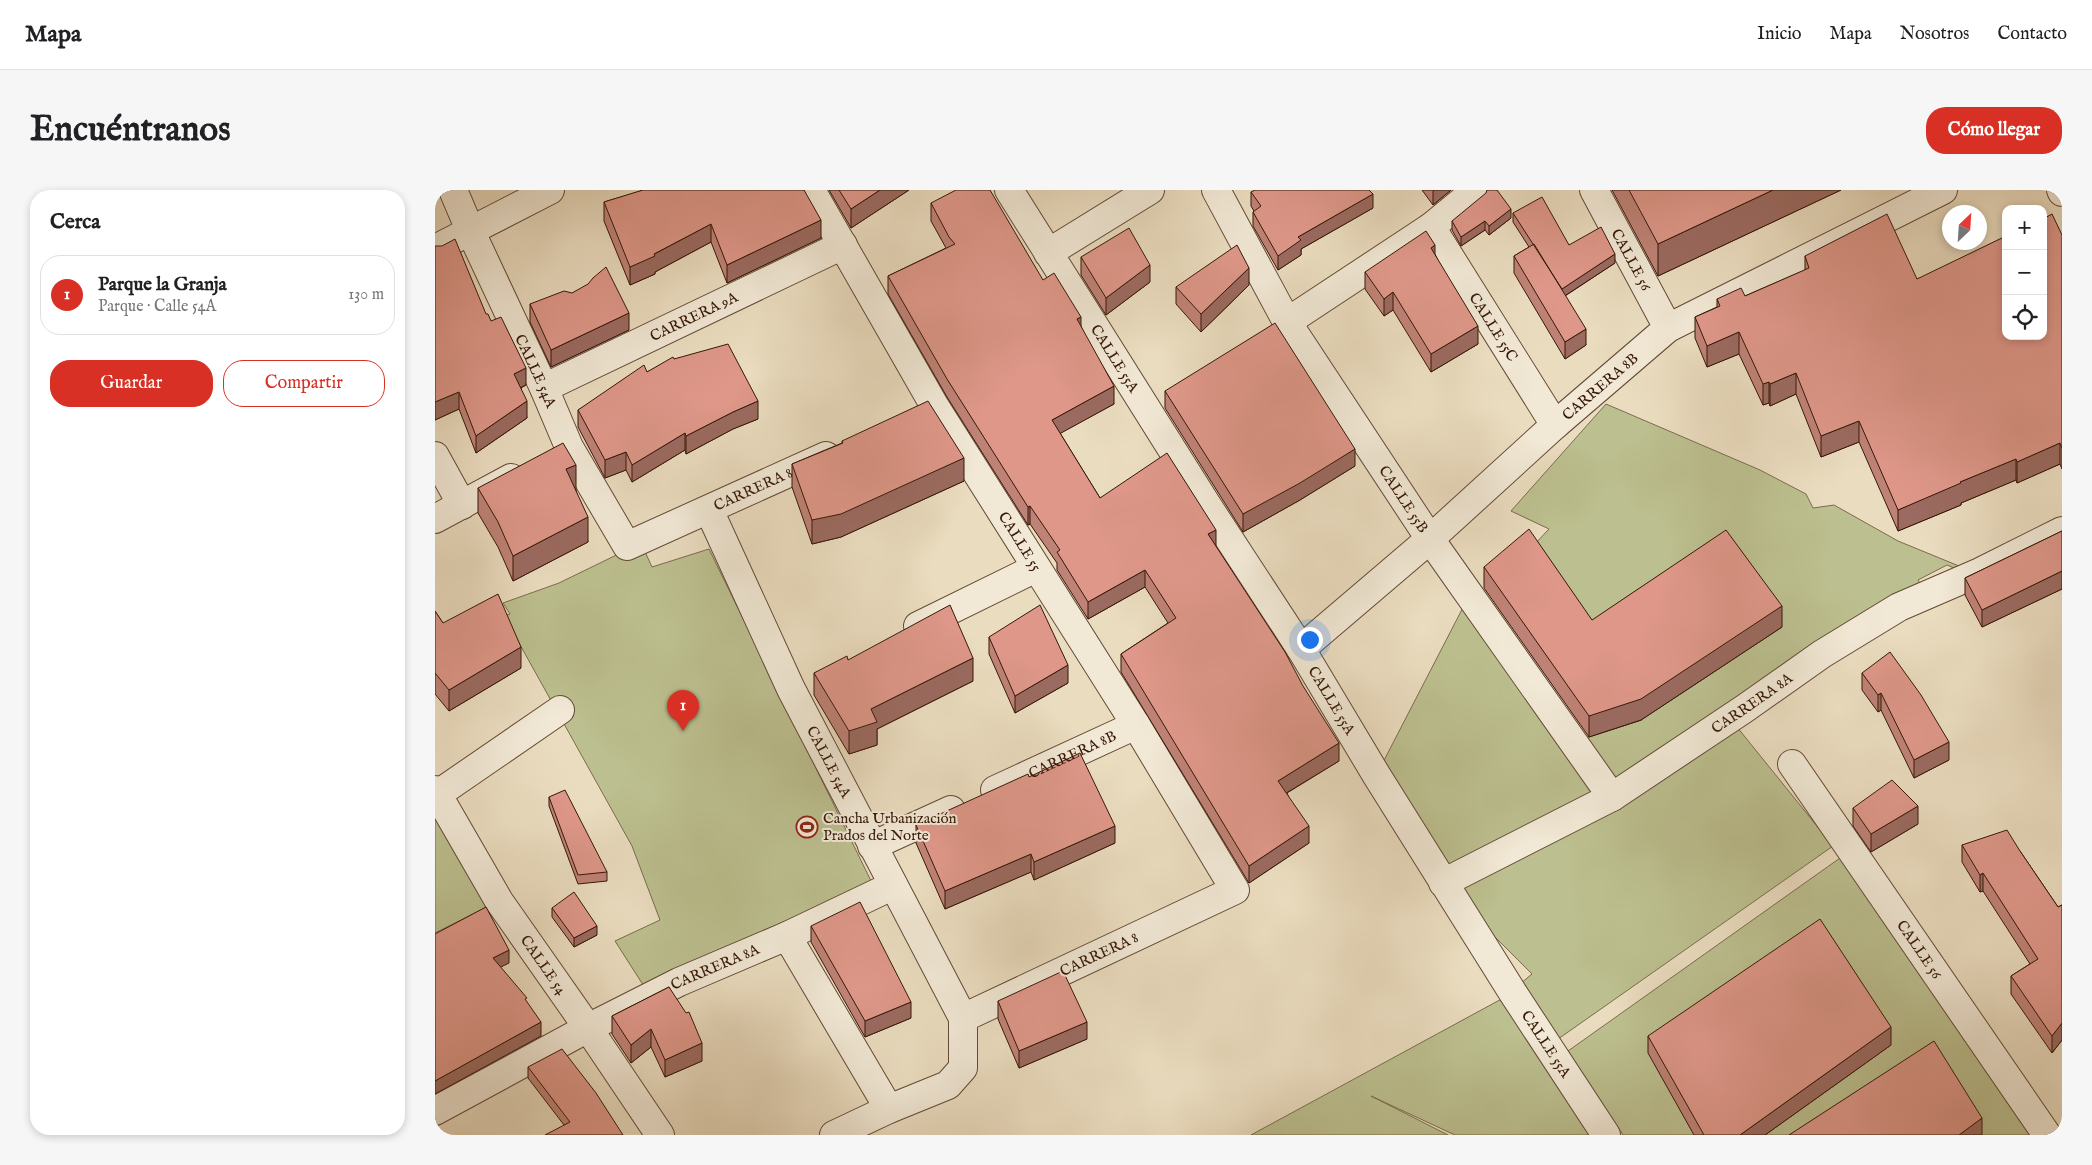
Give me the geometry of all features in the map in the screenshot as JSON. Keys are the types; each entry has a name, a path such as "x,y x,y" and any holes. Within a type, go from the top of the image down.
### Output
{"street":[{"name":"CALLE 54A","path":"453,190 469,230 544,388 569,447 627,546"},
{"path":"435,249 550,190"},
{"name":"CALLE 55","path":"811,190 843,245 925,409 1036,568 1136,725 1235,890"},
{"name":"CALLE 55A","path":"1009,190 1207,506 1301,649 1443,883 1606,1135"},
{"path":"1048,252 1150,190"},
{"name":"CALLE 55B","path":"1216,190 1287,322 1430,539 1612,797"},
{"path":"1287,322 1431,227 1476,190"},
{"name":"CALLE 56","path":"1594,190 1668,328"},
{"name":"CARRERA 8B","path":"1301,649 1430,539 1555,426 1668,328 1943,190"},
{"name":"CALLE 55C","path":"1431,227 1555,426"},
{"name":"CARRERA 9A","path":"544,388 843,245"},
{"name":"CARRERA 8","path":"627,546 853,443"},
{"path":"435,519 569,447"},
{"path":"435,456 462,505"},
{"name":"CALLE 54A","path":"709,510 791,689 892,886 963,1018 963,1068 947,1085 889,1109"},
{"name":"CARRERA 8A","path":"1443,883 1612,797 1745,709 1822,654 1899,607 1980,572 2062,531"},
{"path":"896,637 1036,568"},
{"path":"791,689 817,676"},
{"path":"436,794 560,710"},
{"name":"CARRERA 8B","path":"872,846 1136,725"},
{"name":"CALLE 56","path":"1792,764 2047,1135"},
{"name":"CALLE 54","path":"436,794 499,901 660,1135"},
{"name":"CARRERA 8A","path":"435,1111 588,1028 679,982 787,936 892,886"},
{"name":"CARRERA 8","path":"963,1018 1235,890"},
{"path":"787,936 889,1109 835,1135"}],"green space":[{"path":"1606,404 1760,470 1806,494 1813,508 1834,505 1898,541 1959,566 1954,568 1947,565 1918,580 1924,590 1737,727 1833,846 1551,1044 1514,989 1532,974 1461,903 1378,772 1471,592 1585,738 1642,720 1533,546 1549,529 1511,511"},
{"path":"641,543 652,567 709,549 872,883 647,991 615,941 660,920 632,846 504,616 510,614 503,603 559,583"},
{"path":"435,795 499,901 435,933"},
{"path":"1840,858 2039,1124 2033,1135 1623,1135 1568,1051"},
{"path":"1507,996 1596,1135 1455,1135 1371,1096 1448,1135 1251,1135"}],"building":[{"path":"643,190 804,190 821,220 727,265 711,224 654,254 655,256 630,267 604,202"},
{"path":"839,190 880,190 851,209"},
{"path":"956,190 990,190 1043,280 1054,273 1081,317 1077,319 1114,386 1052,420 1100,498 1167,453 1216,530 1208,534 1285,652 1303,686 1339,743 1278,781 1309,826 1249,866 1121,654 1176,618 1145,570 1088,602 1057,552 1060,550 1030,506 1028,507 947,379 888,276 955,244 949,237 931,203"},
{"path":"1255,190 1369,190 1373,194 1298,237 1301,240 1278,256 1253,212 1261,206 1251,192"},
{"path":"1487,190 1497,190 1511,209 1489,226 1485,221 1461,237 1452,221 1486,193"},
{"path":"1629,190 1773,190 1658,244"},
{"path":"1542,197 1569,245 1601,227 1615,254 1562,289 1513,213"},
{"path":"1887,214 1917,279 1977,250 1987,250 1987,245 2002,238 2002,340 2047,340 2047,217 2052,214 2062,235 2062,448 2060,443 2017,462 2016,459 1898,510 1859,421 1821,436 1796,373 1770,384 1769,382 1763,384 1739,332 1707,346 1695,317 1720,306 1717,299 1741,288 1745,296 1809,268 1805,256"},
{"path":"1129,228 1150,265 1106,298 1081,257"},
{"path":"1426,231 1435,245 1431,248 1478,326 1431,354 1393,292 1384,299 1365,272"},
{"path":"455,239 486,314 488,314 491,321 501,317 526,368 514,374 527,401 476,436 459,392 435,402 435,246 442,246"},
{"path":"1534,244 1586,329 1565,342 1514,256"},
{"path":"1237,245 1249,268 1201,314 1176,287"},
{"path":"606,267 629,313 551,350 530,304 564,291 572,293 588,284"},
{"path":"1275,323 1355,449 1300,483 1243,514 1165,391"},
{"path":"728,344 758,401 686,436 685,433 632,465 626,452 605,460 578,410 644,365 647,372 673,357 674,359"},
{"path":"928,401 964,458 841,514 812,520 792,464 843,443 842,441"},
{"path":"563,443 576,465 566,469 588,517 513,556 498,522 478,488"},
{"path":"1529,529 1592,620 1726,530 1782,606 1641,699 1589,716 1484,567"},
{"path":"2062,531 2062,571 1982,610 1965,578"},
{"path":"498,594 521,647 449,690 435,673 435,611 443,623"},
{"path":"950,605 973,658 871,709 877,722 849,731 814,673 847,656 848,660"},
{"path":"1040,605 1068,665 1015,696 989,637"},
{"path":"1890,652 1921,695 1949,742 1914,760 1881,693 1878,695 1862,673"},
{"path":"1080,753 1115,826 1034,862 1031,854 945,891 916,825 1028,774 1029,777"},
{"path":"1892,780 1918,806 1871,834 1853,808"},
{"path":"565,790 607,872 578,875 549,797"},
{"path":"2007,830 2058,907 2062,905 2062,1023 2052,1036 2011,976 2038,959 1983,873 1980,875 1962,845"},
{"path":"574,892 597,926 574,938 552,908"},
{"path":"860,902 911,1002 865,1021 811,926"},
{"path":"486,907 509,950 493,958 527,998 525,999 541,1022 435,1081 435,934"},
{"path":"1820,919 1891,1027 1740,1135 1704,1135 1648,1036"},
{"path":"1063,971 1087,1022 1019,1051 998,1001"},
{"path":"669,987 686,1013 689,1012 702,1043 665,1060 651,1029 631,1045 612,1016"},
{"path":"1934,1041 1982,1118 1959,1135 1789,1135"},
{"path":"562,1049 596,1093 623,1135 545,1135 570,1122 528,1067"}],"place":[{"name":"Parque la Granja","path":"683,731"},
{"name":"Cancha Urbanización Prados del Norte","path":"807,827"}]}
